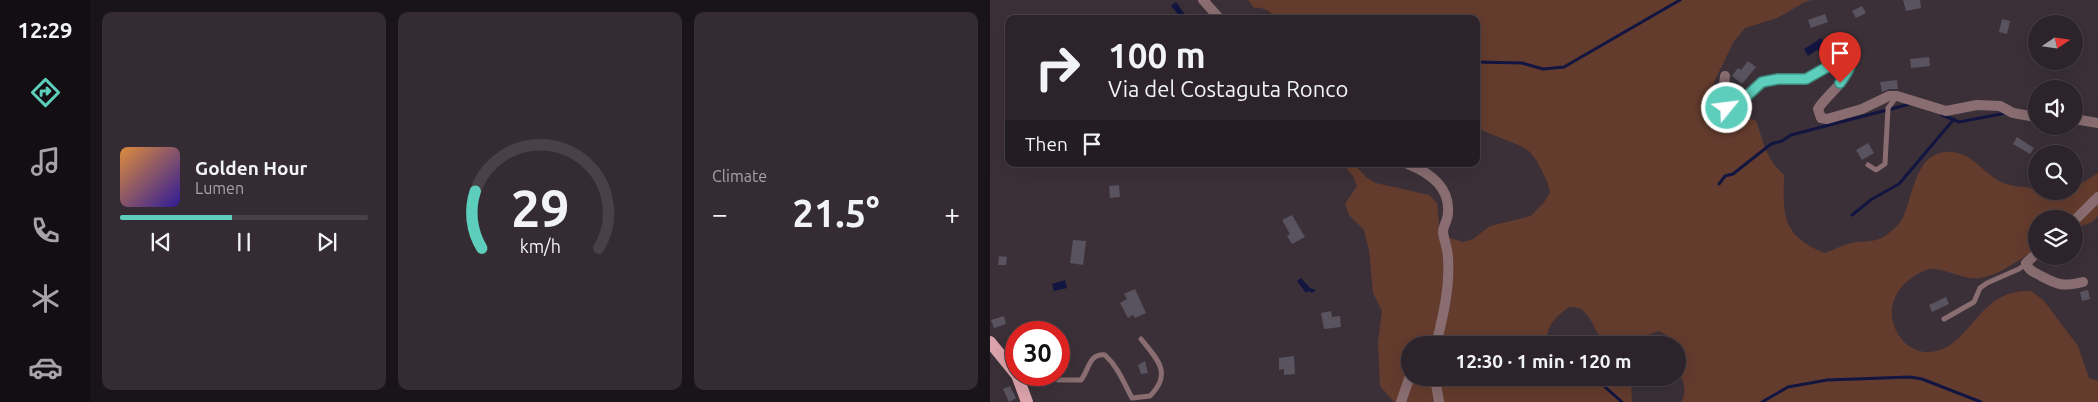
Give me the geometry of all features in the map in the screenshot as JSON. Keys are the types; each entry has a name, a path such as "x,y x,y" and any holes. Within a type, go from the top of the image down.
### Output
{"main road":[{"path":"990,342 1005,354"},
{"path":"1020,386 1027,402"}],"street":[{"path":"1202,0 1216,15"},
{"path":"1725,76 1722,100 1727,108 1733,108 1762,82 1778,79 1806,79 1850,54 1851,60 1848,71 1831,95 1818,109 1821,118 1827,119 1862,109 1889,96 1898,96 1946,111 1977,105 2000,106 2013,113 2028,115"},
{"path":"2083,120 2098,123"},
{"path":"1414,167 1438,182 1448,205 1448,216 1443,230 1448,256 1448,290 1438,336"},
{"path":"2083,212 2098,197"},
{"path":"2026,263 2030,271 2053,284 2069,285 2083,282"},
{"path":"1401,402 1407,386"},
{"path":"1436,386 1439,402"}],"lane":[{"path":"1868,165 1876,170 1885,164 1888,108 1898,96"},
{"path":"1944,319 1974,302 1980,288 1987,282 2019,269 2026,263"},
{"path":"1070,380 1081,380 1091,360 1100,354 1105,355 1111,360 1132,398 1150,396 1160,384 1161,367 1159,361 1141,339"}],"shaded area":[{"path":"1248,0 1812,0 1777,18 1745,28 1734,41 1713,84 1715,99 1725,111 1741,114 1756,121 1772,162 1784,175 1785,214 1793,231 1800,239 1824,253 1849,244 1874,241 1885,236 1901,221 1921,169 1935,155 1945,152 1962,154 2005,184 2028,188 2028,200 2083,200 2083,182 2098,173 2098,216 2092,222 2083,226 2083,210 2028,210 2028,255 2002,271 1987,277 1973,278 1936,269 1925,270 1912,277 1903,285 1894,300 1892,317 1894,326 1904,342 1916,350 1924,352 1936,351 1947,347 1956,340 1980,314 1998,299 2014,292 2031,291 2044,301 2078,346 2089,378 2098,381 2098,402 1681,402 1684,386 1686,386 1686,336 1668,336 1659,331 1646,336 1600,336 1589,317 1580,308 1569,307 1552,323 1548,336 1401,336 1401,386 1631,386 1632,402 1394,402 1380,386 1378,343 1382,311 1373,293 1369,250 1364,230 1349,215 1345,204 1357,186 1353,176 1346,167 1357,167 1367,178 1376,183 1429,195 1437,203 1440,235 1463,242 1473,239 1490,226 1531,216 1545,201 1550,192 1547,181 1530,152 1521,146 1480,130 1480,15 1272,15 1261,8 1254,8"},
{"path":"1176,2 1185,15 1179,15 1171,6"},
{"path":"1821,38 1824,43 1821,44 1822,52 1817,50 1808,56 1804,49"},
{"path":"1301,278 1310,288 1316,290 1312,293 1309,291 1306,293 1297,281"},
{"path":"1065,280 1067,288 1054,291 1052,284"}],"building":[{"path":"1903,0 1920,0 1921,8 1906,11"},
{"path":"1862,6 1866,13 1856,18 1852,11"},
{"path":"1825,14 1828,22 1811,28 1808,20"},
{"path":"2002,19 2010,21 2007,34 1999,32"},
{"path":"1929,57 1930,66 1911,68 1910,59"},
{"path":"1748,61 1756,67 1742,84 1732,76 1738,68 1741,70"},
{"path":"1897,80 1898,89 1889,89 1882,92 1880,82"},
{"path":"2017,137 2029,145 2028,153 2013,144"},
{"path":"1868,143 1874,153 1862,160 1856,150"},
{"path":"1119,185 1120,197 1110,198 1109,186"},
{"path":"1292,215 1305,237 1292,244 1287,236 1290,234 1282,220"},
{"path":"1073,240 1086,241 1083,265 1070,263"},
{"path":"999,256 1007,257 1006,265 998,265"},
{"path":"1135,289 1146,313 1135,318 1133,315 1128,318 1120,303 1127,299 1124,294"},
{"path":"2088,290 2090,299 2082,301 2080,292"},
{"path":"1946,297 1949,304 1932,312 1929,305"},
{"path":"1331,311 1332,317 1340,316 1341,327 1324,329 1321,313"},
{"path":"1004,316 1005,324 994,328 991,320"},
{"path":"1294,356 1295,374 1284,375 1284,369 1279,370 1279,358"},
{"path":"1145,361 1148,373 1141,374 1138,365"},
{"path":"1010,386 1016,398 1009,402 1003,389"}],"waterway":[{"path":"1480,62 1522,63 1543,69 1564,67 1680,0"},
{"path":"1719,184 1725,176 1733,174 1771,144 1782,141 1791,135 1910,104"},
{"path":"1942,115 1959,122 2006,113"},
{"path":"1852,215 1872,199 1899,184 1954,119"},
{"path":"1762,402 1788,387 1827,380 1910,377 1922,379 1981,402"},
{"path":"1604,386 1622,402"}],"route":[{"path":"1727,108 1736,106 1762,82 1778,79 1806,79 1850,54 1851,60 1848,71 1840,83"}]}
